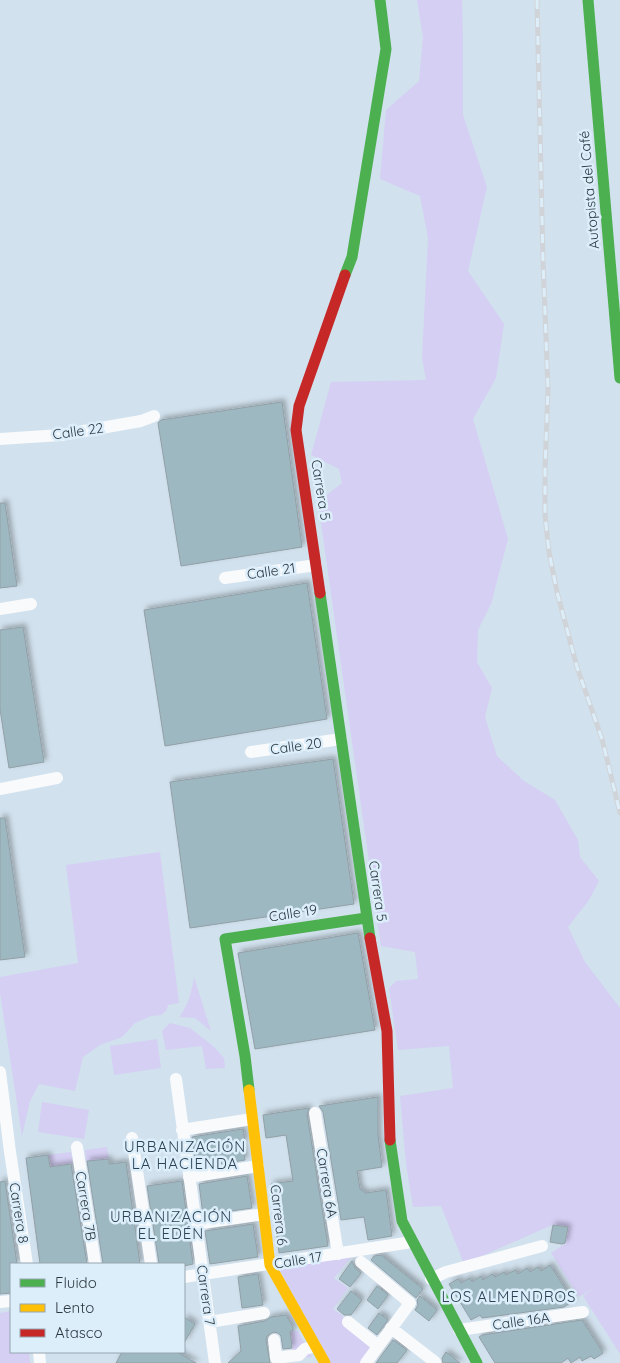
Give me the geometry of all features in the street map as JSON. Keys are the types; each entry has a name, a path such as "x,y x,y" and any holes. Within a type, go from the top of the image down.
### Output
{"main road":[{"name":"Carrera 5","path":"380,0 386,48 352,257 299,406 296,430 366,918 387,1031 389,1135 402,1221 477,1363"},
{"name":"Autopista del Café","path":"588,0 620,378"},
{"name":"Calle 19","path":"225,939 366,918"},
{"name":"Carrera 6","path":"225,939 245,1056 270,1264 325,1363"}],"street":[{"name":"Calle 22","path":"0,439 61,435 141,421 154,416"},
{"name":"Calle 21","path":"225,578 316,564"},
{"path":"0,609 31,604"},
{"name":"Calle 20","path":"251,752 341,739"},
{"path":"0,789 57,778"},
{"name":"Carrera 8","path":"0,1072 5,1152 27,1263"},
{"name":"Carrera 7","path":"176,1079 215,1363"},
{"name":"Carrera 6A","path":"315,1113 338,1254"},
{"path":"182,1130 252,1119"},
{"path":"132,1138 151,1263"},
{"name":"Carrera 7B","path":"77,1147 95,1263"},
{"path":"189,1176 258,1166"},
{"path":"196,1224 264,1214"},
{"name":"Calle 17","path":"185,1278 412,1242"},
{"path":"431,1279 446,1272 542,1246"},
{"path":"361,1262 410,1303 366,1363"},
{"name":"Calle 16A","path":"459,1330 583,1312"},
{"path":"209,1322 264,1314"},
{"path":"348,1322 378,1346"},
{"path":"391,1328 435,1362"},
{"path":"274,1340 276,1358 299,1355 305,1349 315,1346"}],"shaded area":[{"path":"417,0 462,0 463,115 487,187 468,271 504,324 496,378 473,419 508,539 491,604 478,630 477,662 492,688 485,717 497,756 524,781 555,800 578,840 580,857 599,881 589,900 568,927 585,962 620,1008 620,1354 583,1296 594,1288 579,1297 551,1253 568,1242 565,1243 567,1227 552,1225 464,1264 441,1206 413,1207 406,1164 400,1096 453,1088 449,1046 398,1050 389,988 396,981 418,979 415,952 381,946 318,502 342,483 339,469 311,455 331,382 426,380 422,358 428,238 420,196 380,179 386,110 419,81 423,37"},
{"path":"160,852 179,1003 168,1005 166,1011 161,1015 151,1016 135,1023 122,1037 100,1045 83,1057 75,1091 39,1084 30,1101 22,1136 0,993 0,977 78,963 66,865"},
{"path":"194,977 211,1031 195,1018 179,1017 191,993"},
{"path":"170,1023 190,1028 213,1046 224,1058 225,1068 206,1069 202,1046 166,1050 162,1031"},
{"path":"157,1039 161,1068 114,1075 110,1046"},
{"path":"42,1102 89,1110 84,1139 38,1132"},
{"path":"107,1147 109,1159 86,1162 85,1150"},
{"path":"71,1152 73,1164 50,1167 48,1155"},
{"path":"352,1256 334,1278 348,1288 333,1309 343,1316 344,1323 371,1345 362,1363 331,1363 279,1269"},
{"path":"10,1311 10,1353 29,1353 30,1363 0,1363 0,1313"},
{"path":"290,1331 298,1331 312,1357 293,1358"}],"building":[{"path":"282,402 302,547 181,566 158,423 161,420"},
{"path":"0,503 5,503 17,586 0,588"},
{"path":"307,583 327,719 165,746 144,610"},
{"path":"23,627 44,762 9,768 0,709 0,630"},
{"path":"333,759 354,904 190,928 170,782"},
{"path":"0,818 5,818 25,957 0,960"},
{"path":"358,933 375,1030 255,1049 238,953"},
{"path":"378,1097 378,1135 382,1167 357,1171 360,1189 366,1193 386,1190 392,1236 368,1240 364,1217 341,1220 323,1112 319,1106"},
{"path":"309,1108 307,1114 328,1246 279,1253 271,1184 293,1181 286,1135 266,1138 263,1115"},
{"path":"243,1129 245,1141 242,1142 245,1160 196,1168 192,1137"},
{"path":"48,1155 50,1167 71,1164 87,1263 40,1263 26,1158"},
{"path":"109,1159 109,1164 126,1162 140,1263 103,1263 87,1161"},
{"path":"247,1176 252,1208 203,1215 199,1184"},
{"path":"5,1181 17,1263 10,1263 10,1293 0,1294 0,1182"},
{"path":"182,1181 193,1264 185,1266 185,1263 159,1263 147,1186"},
{"path":"253,1224 258,1257 210,1264 205,1231"},
{"path":"553,1225 568,1227 565,1243 550,1242"},
{"path":"381,1255 423,1289 416,1298 371,1260 374,1256"},
{"path":"352,1261 355,1268 361,1273 350,1287 339,1279"},
{"path":"550,1265 573,1301 564,1307 482,1318 480,1315 471,1320 449,1284 458,1279 461,1283 470,1278 472,1282 481,1276 483,1280 492,1274 495,1277 504,1272 506,1275 515,1270 518,1274 527,1268 530,1272 538,1267 541,1271"},
{"path":"258,1274 263,1305 242,1308 238,1277"},
{"path":"377,1286 388,1295 378,1309 367,1300"},
{"path":"351,1291 362,1300 351,1315 344,1315 337,1309"},
{"path":"420,1296 437,1310 429,1321 415,1310"},
{"path":"379,1313 388,1320 377,1335 368,1328"},
{"path":"286,1315 293,1327 293,1331 290,1331 292,1348 283,1349 281,1336 273,1332 267,1336 266,1340 270,1363 228,1363 241,1351 238,1326"},
{"path":"185,1318 195,1324 185,1341"},
{"path":"582,1320 603,1353 594,1359 591,1356 582,1361 580,1357 571,1363 568,1358 561,1363 495,1363 479,1337 482,1335"},
{"path":"393,1340 407,1350 397,1363 376,1363"},
{"path":"446,1352 460,1363 443,1363 442,1358"},
{"path":"121,1353 179,1353 196,1363 116,1363"}],"railway":[{"path":"537,0 548,389 545,515 549,552 557,592 577,667 602,739 620,813"}],"traffic: fast":[{"path":"345,275 352,257 386,49 380,0"},
{"path":"588,0 620,378"},
{"path":"320,593 370,938"},
{"path":"249,1090 225,939 366,918"},
{"path":"390,1140 402,1221 477,1363"}],"traffic: slow":[{"path":"249,1090 270,1265 325,1363"}],"traffic: jam":[{"path":"320,593 296,430 299,406 345,275"},
{"path":"370,938 387,1031 390,1140"}],"district":[{"name":"URBANIZACIÓN LA HACIENDA","path":"185,1154"},
{"name":"URBANIZACIÓN EL EDÉN","path":"171,1224"},
{"name":"LOS ALMENDROS","path":"509,1296"}]}
